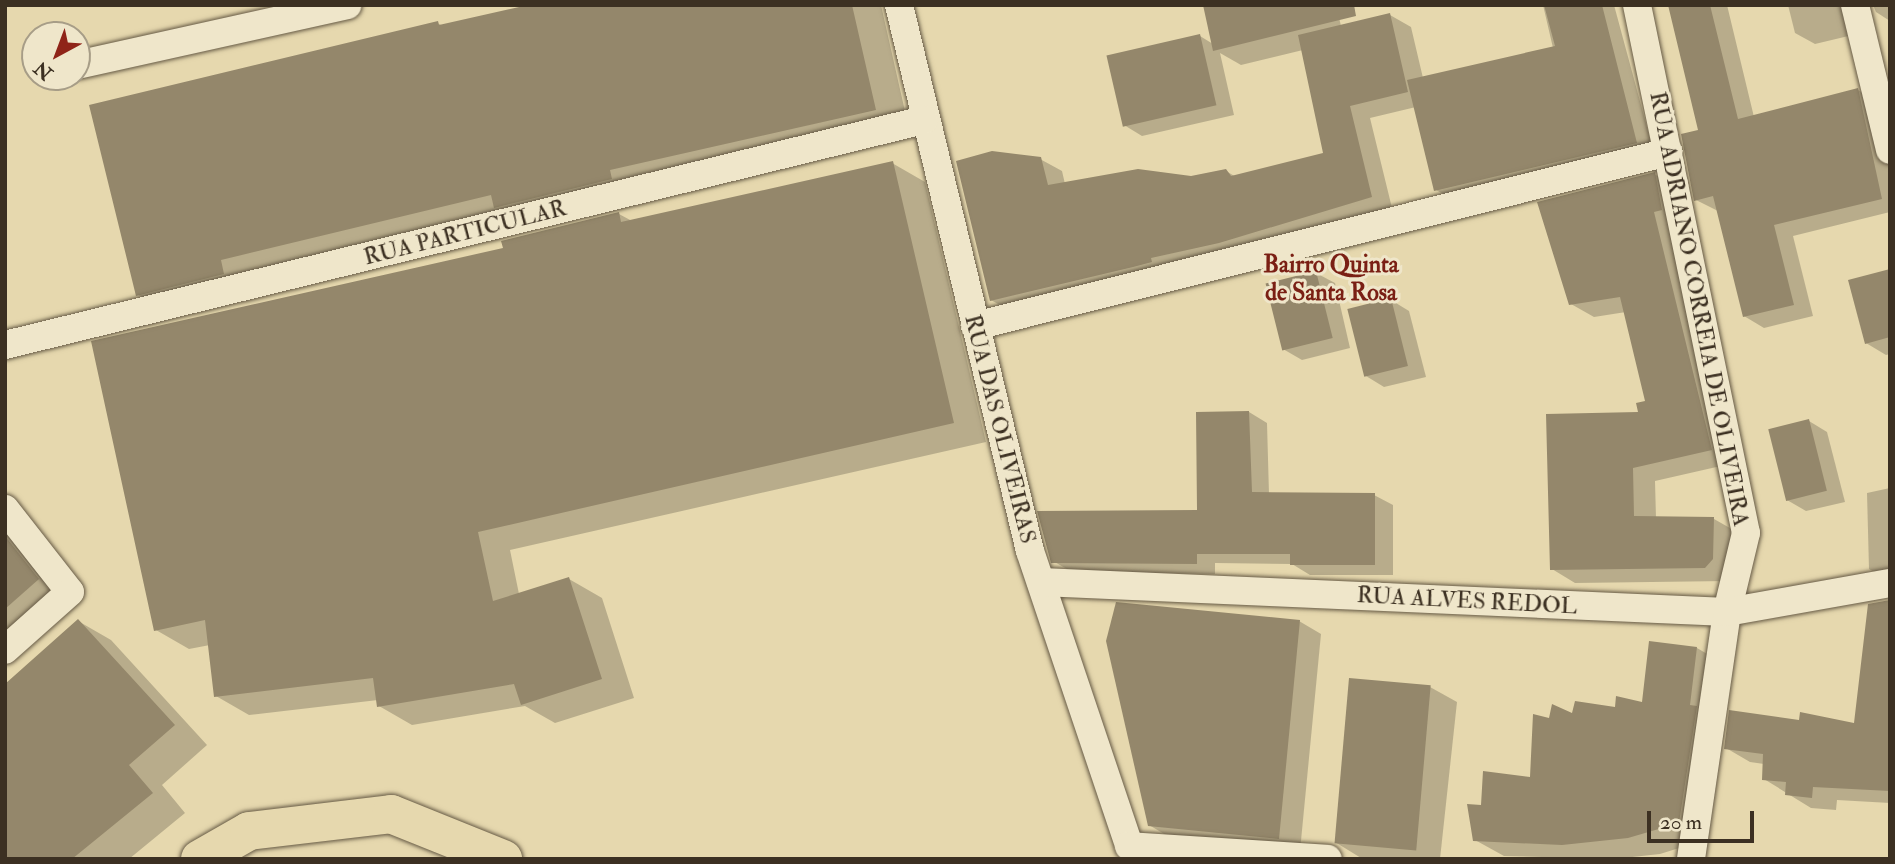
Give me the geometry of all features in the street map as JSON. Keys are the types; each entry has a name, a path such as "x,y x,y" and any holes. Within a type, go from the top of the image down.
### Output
{"highway":[{"path":"200,859 249,831 391,814 503,859"}],"street":[{"path":"91,62 347,5"},
{"name":"RUA DAS OLIVEIRAS","path":"898,5 975,326 1041,582 1129,846 1328,859"},
{"name":"RUA ADRIANO CORREIA DE OLIVEIRA","path":"1637,5 1746,533 1727,612 1691,859"},
{"path":"1855,5 1890,150"},
{"name":"RUA PARTICULAR","path":"5,345 924,120"},
{"path":"975,326 1668,152"},
{"path":"5,509 70,592 5,650"},
{"name":"RUA ALVES REDOL","path":"1041,582 1727,612 1890,583"}],"building":[{"path":"528,5 852,5 876,110 610,170 612,179 494,208 491,195 221,260 224,274 136,296 89,105 438,21 439,25"},
{"path":"1203,5 1354,5 1356,16 1213,51"},
{"path":"1544,5 1602,5 1637,143 1434,191 1407,80 1555,46"},
{"path":"1668,5 1710,5 1738,119 1858,88 1882,199 1774,225 1794,305 1743,317 1713,196 1694,201 1681,134 1698,130"},
{"path":"1390,13 1408,92 1350,106 1372,197 1219,243 1151,258 1152,262 990,301 956,161 992,151 1041,157 1048,185 1138,169 1191,176 1226,169 1231,176 1323,153 1298,35"},
{"path":"1200,34 1216,105 1123,127 1106,56"},
{"path":"893,161 954,423 478,532 493,601 569,577 602,679 521,705 514,684 377,707 373,678 214,697 205,620 154,631 91,341 503,248 501,241 619,212 621,222"},
{"path":"1655,172 1662,210 1654,212 1712,450 1633,468 1634,516 1714,517 1713,559 1705,568 1550,570 1546,414 1638,412 1636,403 1645,401 1620,297 1569,305 1537,202"},
{"path":"1890,269 1890,337 1865,344 1848,280"},
{"path":"1316,271 1333,338 1282,351 1266,284"},
{"path":"1391,298 1408,366 1364,377 1347,309"},
{"path":"1249,411 1252,492 1375,493 1375,565 1290,565 1290,554 1197,554 1197,564 1051,563 1037,511 1197,510 1196,412"},
{"path":"1809,419 1827,491 1786,501 1768,429"},
{"path":"5,536 39,579 5,609"},
{"path":"1890,600 1890,791 1813,787 1812,798 1785,795 1786,782 1762,780 1763,754 1724,749 1729,710 1799,720 1800,712 1854,723 1868,604"},
{"path":"1116,602 1300,620 1279,839 1148,826 1106,641"},
{"path":"78,619 175,725 129,765 153,793 72,859 5,859 5,684"},
{"path":"1649,641 1697,647 1690,705 1697,706 1679,823 1628,838 1562,845 1473,841 1467,804 1481,805 1483,771 1530,777 1533,714 1549,718 1552,704 1572,713 1575,701 1615,707 1616,696 1642,702"},
{"path":"1349,678 1431,685 1416,851 1335,843"}],"district":[{"name":"Bairro Quinta de Santa Rosa","path":"1331,279"}]}
